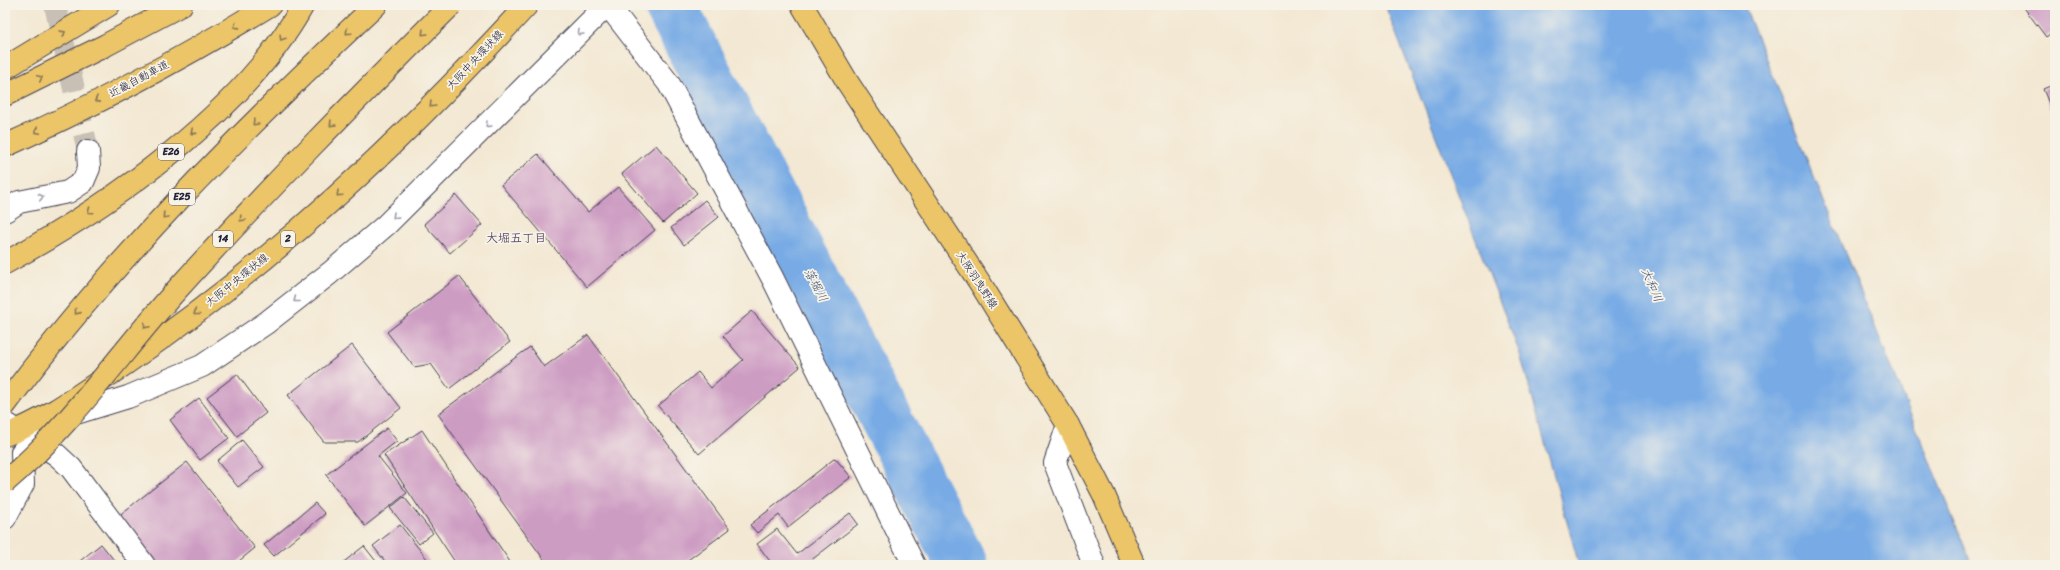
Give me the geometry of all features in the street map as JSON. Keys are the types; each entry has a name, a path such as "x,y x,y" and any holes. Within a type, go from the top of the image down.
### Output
{"main road":[{"path":"5,68 109,5"},
{"path":"5,94 106,45 181,5"},
{"name":"近畿自動車道","path":"5,146 70,115 219,36 270,5"},
{"name":"E26","path":"5,263 82,217 129,184 176,148 212,117 276,47 303,5"},
{"name":"E25","path":"5,405 83,305 158,223 323,54 376,5"},
{"name":"14","path":"5,482 58,430 173,294 282,176 451,5"},
{"name":"大阪中央環状線","path":"9,430 76,397 176,329 252,270 324,208 391,147 527,5"},
{"name":"大阪羽曳野線","path":"802,5 848,83 980,283 1068,425 1104,495 1134,565"}],"street":[{"path":"9,430 128,397 202,366 266,323 330,273 386,225 608,5 669,84 773,279 914,565"},
{"path":"5,211 19,202 68,192 83,182 89,168 88,152"},
{"path":"1068,425 1055,463 1094,565"},
{"path":"5,518 23,484 23,454 9,430"},
{"path":"9,430 57,455 71,468 144,565"}],"water":[{"name":"大和川","path":"1385,5 1744,5 1972,565 1579,565 1520,354"}],"building":[{"path":"2022,5 2055,5 2055,30 2046,37"},
{"path":"2055,84 2055,118 2043,89"},
{"path":"656,145 697,193 663,223 622,174"},
{"path":"538,154 588,212 618,187 655,230 587,287 501,185"},
{"path":"456,195 482,225 450,253 424,224"},
{"path":"705,200 719,217 684,245 671,228"},
{"path":"459,276 510,342 449,389 431,364 414,367 387,332"},
{"path":"752,311 800,367 699,454 658,406 698,372 711,388 743,360 723,336"},
{"path":"588,335 730,529 681,565 548,565 438,414 530,347 544,367"},
{"path":"352,345 401,408 358,442 324,442 288,395"},
{"path":"237,374 266,413 237,436 207,397"},
{"path":"199,398 229,438 200,460 170,420"},
{"path":"387,428 397,441 378,456 407,493 365,526 326,475"},
{"path":"422,430 512,565 457,565 384,455"},
{"path":"242,440 264,467 238,487 217,461"},
{"path":"835,458 851,477 788,527 779,515 757,533 750,525"},
{"path":"187,462 255,548 234,565 155,565 117,517"},
{"path":"404,497 433,533 419,544 390,508"},
{"path":"315,503 325,514 274,556 264,545"},
{"path":"850,513 858,524 805,565 773,565 757,544 777,529 797,554"},
{"path":"400,525 432,565 388,565 373,546"},
{"path":"101,544 118,565 75,565"},
{"path":"364,546 379,565 340,565"}],"waterway":[{"name":"落堀川","path":"670,5 962,565"}],"tunnel":[{"path":"55,5 88,151"}],"district":[{"name":"大堀五丁目","path":"516,238"}]}
